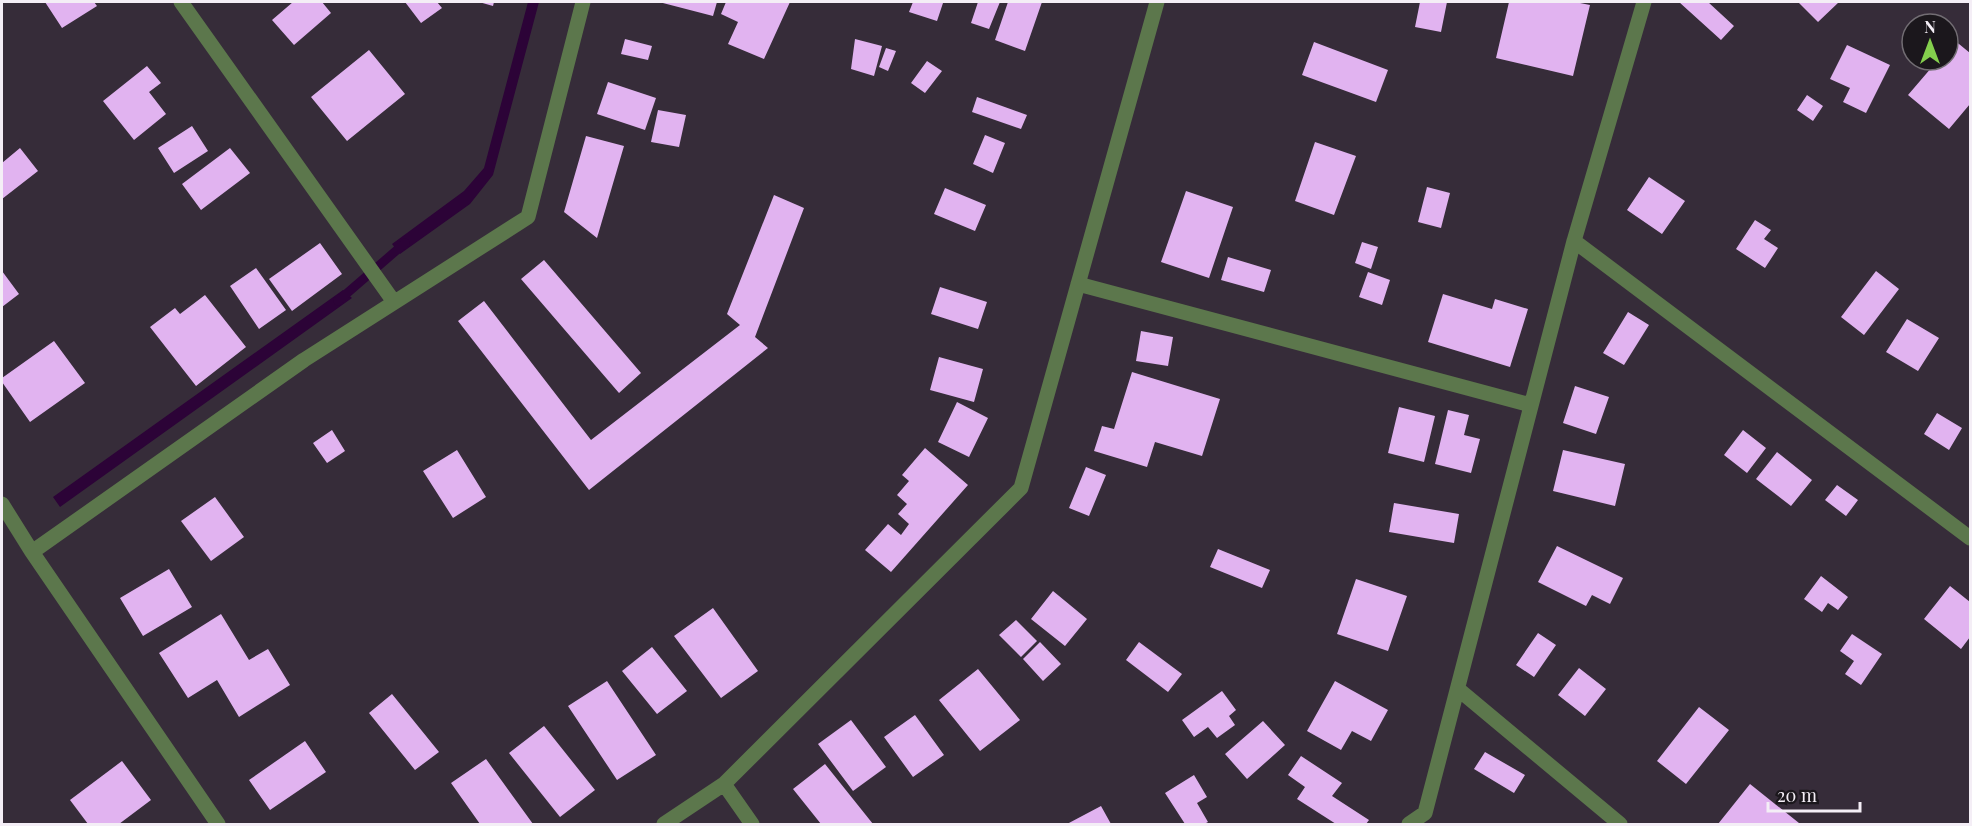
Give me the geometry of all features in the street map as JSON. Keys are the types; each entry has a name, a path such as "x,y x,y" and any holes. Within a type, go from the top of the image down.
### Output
{"street":[{"path":"182,2 394,302"},
{"path":"32,552 304,360 528,217 583,2"},
{"path":"664,825 724,784 1021,488 1157,2"},
{"path":"1409,825 1425,813 1574,241 1644,2"},
{"path":"1574,241 1971,538"},
{"path":"1078,284 1531,405"},
{"path":"2,504 32,552 218,825"},
{"path":"1458,689 1620,825"},
{"path":"724,784 752,825"}],"shaded area":[{"path":"528,2 539,2 493,175 470,204 400,254 392,244 464,191 484,168"},
{"path":"343,290 352,298 60,507 53,497"}],"building":[{"path":"45,2 94,2 97,6 62,28"},
{"path":"293,2 322,2 331,13 294,45 272,20"},
{"path":"405,2 437,2 442,8 421,23"},
{"path":"479,2 494,2 493,6"},
{"path":"659,2 717,2 713,16"},
{"path":"726,2 790,2 764,59 728,44 738,22 721,14"},
{"path":"913,2 943,3 937,21 909,12"},
{"path":"978,2 1000,2 989,29 971,23"},
{"path":"1008,2 1042,2 1025,51 995,40"},
{"path":"1420,2 1447,2 1441,32 1415,27"},
{"path":"1509,2 1575,2 1590,5 1573,76 1496,58"},
{"path":"1679,2 1708,2 1734,26 1721,40"},
{"path":"1798,2 1839,2 1818,22"},
{"path":"625,39 652,46 648,60 621,54"},
{"path":"855,39 882,46 874,76 851,69"},
{"path":"1314,42 1388,70 1376,102 1302,75"},
{"path":"1847,45 1890,65 1866,113 1843,102 1850,88 1830,79"},
{"path":"1960,45 1970,53 1970,104 1949,129 1908,95 1928,72 1960,72"},
{"path":"886,48 896,51 888,71 879,67"},
{"path":"369,50 405,94 347,141 311,97"},
{"path":"927,61 942,71 925,93 911,83"},
{"path":"147,66 161,83 149,92 166,114 134,140 103,101"},
{"path":"608,82 656,98 645,130 597,114"},
{"path":"1807,95 1823,106 1813,121 1797,110"},
{"path":"977,97 1027,115 1021,129 972,112"},
{"path":"658,110 686,115 679,147 651,142"},
{"path":"192,126 208,151 174,173 158,148"},
{"path":"985,135 1005,143 993,173 973,164"},
{"path":"586,136 624,146 597,238 564,212"},
{"path":"1315,142 1356,156 1334,215 1295,201"},
{"path":"20,148 38,171 2,199 2,163"},
{"path":"230,148 250,173 201,210 182,184"},
{"path":"1649,177 1685,201 1662,234 1627,210"},
{"path":"1427,187 1450,193 1441,228 1418,222"},
{"path":"945,188 986,205 975,231 934,214"},
{"path":"1186,191 1233,207 1209,278 1161,262"},
{"path":"774,195 804,208 755,337 768,348 589,490 458,321 484,301 591,440 740,325 727,314"},
{"path":"1755,220 1771,230 1764,239 1778,248 1765,268 1736,249"},
{"path":"1362,242 1378,247 1371,269 1355,263"},
{"path":"320,243 342,274 292,311 269,279"},
{"path":"1228,257 1271,270 1264,292 1221,280"},
{"path":"544,260 641,373 619,393 521,279"},
{"path":"256,268 286,310 259,329 230,286"},
{"path":"2,271 19,294 2,307"},
{"path":"1876,271 1899,289 1864,335 1841,317"},
{"path":"1368,272 1390,280 1382,305 1359,297"},
{"path":"940,287 987,302 978,329 931,314"},
{"path":"1443,294 1492,309 1495,299 1528,309 1510,367 1428,342"},
{"path":"205,295 246,347 196,386 150,327 175,308 180,314"},
{"path":"1628,312 1649,325 1624,365 1603,353"},
{"path":"1907,319 1939,338 1918,371 1886,352"},
{"path":"1141,331 1173,337 1168,366 1136,361"},
{"path":"54,341 85,383 30,422 2,382 2,378"},
{"path":"939,357 983,369 974,402 930,390"},
{"path":"1132,372 1220,399 1202,456 1155,442 1147,467 1094,451 1102,426 1114,429"},
{"path":"1575,386 1609,397 1596,434 1563,423"},
{"path":"957,402 988,418 969,457 938,442"},
{"path":"1399,407 1435,416 1424,462 1388,453"},
{"path":"1448,410 1469,415 1464,435 1480,439 1471,473 1435,464"},
{"path":"1937,413 1962,428 1949,450 1924,434"},
{"path":"332,430 345,451 327,463 313,443"},
{"path":"1743,430 1766,448 1747,473 1724,455"},
{"path":"925,448 968,485 891,572 865,550 888,524 901,535 909,524 898,514 907,504 897,495 909,481 902,475"},
{"path":"457,450 486,497 453,518 423,471"},
{"path":"1563,450 1625,464 1615,506 1553,491"},
{"path":"1777,452 1812,480 1791,506 1756,479"},
{"path":"1086,467 1106,475 1089,516 1069,508"},
{"path":"1837,485 1858,500 1846,516 1825,500"},
{"path":"215,497 244,537 211,561 181,521"},
{"path":"1394,503 1459,514 1454,543 1389,532"},
{"path":"1557,546 1623,578 1610,604 1592,595 1586,606 1538,582"},
{"path":"1218,549 1270,570 1262,588 1210,567"},
{"path":"169,569 192,607 143,636 120,598"},
{"path":"1821,576 1848,597 1838,610 1828,603 1822,612 1804,599"},
{"path":"1356,579 1407,596 1388,651 1337,634"},
{"path":"1950,586 1970,602 1970,637 1961,649 1924,619"},
{"path":"1053,591 1087,619 1065,646 1031,619"},
{"path":"713,608 758,671 721,698 674,636"},
{"path":"221,614 249,660 268,649 290,685 239,717 217,680 188,698 159,653"},
{"path":"1016,620 1037,641 1021,657 999,635"},
{"path":"1538,633 1556,645 1534,677 1516,665"},
{"path":"1852,634 1882,654 1861,685 1845,674 1854,661 1840,651"},
{"path":"1040,642 1061,664 1043,681 1023,659"},
{"path":"1139,642 1182,674 1168,692 1126,660"},
{"path":"652,647 687,691 657,714 622,671"},
{"path":"1579,668 1606,689 1585,716 1558,695"},
{"path":"978,669 1020,720 980,751 939,700"},
{"path":"607,681 656,755 617,780 568,706"},
{"path":"1335,681 1388,710 1371,741 1352,731 1341,750 1307,731"},
{"path":"1222,691 1236,710 1229,716 1235,725 1217,738 1208,727 1194,737 1182,720"},
{"path":"392,694 439,752 415,770 369,713"},
{"path":"1699,707 1729,730 1686,784 1657,761"},
{"path":"915,715 944,755 913,777 884,737"},
{"path":"851,720 886,767 853,791 818,744"},
{"path":"1263,721 1285,745 1247,779 1225,754"},
{"path":"544,726 595,790 560,817 509,753"},
{"path":"305,741 326,772 270,810 249,780"},
{"path":"1485,752 1525,775 1514,793 1474,769"},
{"path":"1301,756 1342,783 1332,796 1369,820 1366,824 1336,824 1297,799 1305,787 1288,775"},
{"path":"486,759 533,824 480,824 451,783"},
{"path":"122,761 151,800 119,824 88,824 70,800"},
{"path":"825,764 873,824 821,824 793,789"},
{"path":"1194,775 1207,797 1197,803 1208,822 1204,824 1185,824 1165,793"},
{"path":"1750,784 1799,823 1718,824"},
{"path":"1101,806 1111,824 1067,824"}],"waterway":[{"path":"338,301 405,243"}]}
